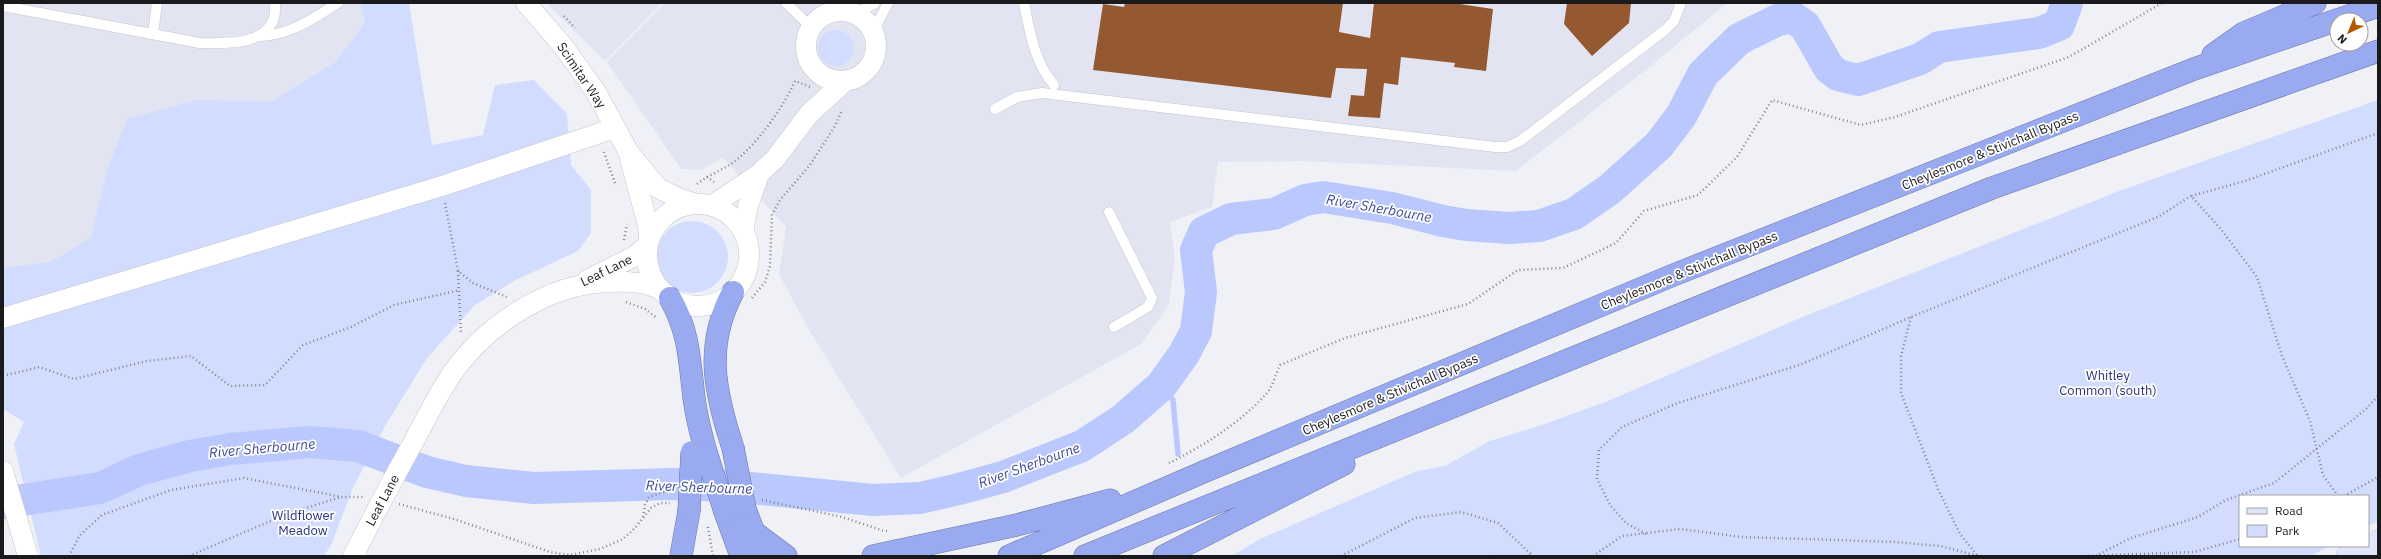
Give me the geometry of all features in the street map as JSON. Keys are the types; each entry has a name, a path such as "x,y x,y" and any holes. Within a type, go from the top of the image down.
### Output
{"highway":[{"path":"2194,69 2244,33 2315,3"},
{"name":"Cheylesmore & Stivichall Bypass","path":"1009,556 1186,479 1671,276 2194,69 2378,6"},
{"path":"1085,556 1992,188 2378,50"},
{"path":"665,293 687,336 690,350 697,419 699,452 682,507 682,556"},
{"path":"741,297 724,309 718,329 714,373 723,418 733,448 744,507 763,556"},
{"path":"1164,556 1477,397"},
{"path":"699,452 744,507 741,556"},
{"path":"873,556 1017,525 1186,479"},
{"path":"754,532 786,556"}],"street":[{"name":"Scimitar Way","path":"526,3 567,52 596,92 606,132 629,153"},
{"path":"649,241 658,223 668,213 684,206 703,205 759,174 787,144 809,114 844,82 862,76 873,63 877,44 873,32 866,21 855,14 843,11 832,12 822,16 811,27 806,39 806,52 814,79 809,114"},
{"path":"814,79 826,78 844,82"},
{"path":"3,318 442,186 606,132"},
{"path":"629,153 658,188 678,198 728,214 743,232 748,249 748,265 742,280 741,297 700,306 685,304 665,293 648,268 648,225 629,153"},
{"path":"743,232 748,206 759,174"},
{"name":"Leaf Lane","path":"574,286 633,257 649,241"},
{"name":"Leaf Lane","path":"353,556 379,494 412,445 451,375 496,328 522,310 560,290 574,286 619,281 650,284 665,293"},
{"path":"3,471 26,548"},
{"path":"2347,556 2366,547"}],"lane":[{"path":"153,34 157,3"},
{"path":"260,36 273,22 276,14 275,3"},
{"path":"3,6 200,43 222,43 260,36 275,35 292,30 338,3"},
{"path":"786,3 811,27"},
{"path":"855,14 875,3"},
{"path":"873,32 888,3"},
{"path":"1024,3 1033,46 1040,65 1054,85"},
{"path":"995,109 1017,97 1042,93 1487,147 1507,147 1520,141 1665,30 1674,21 1681,3"},
{"path":"1109,212 1152,298 1148,307 1114,327"}],"path":[{"path":"1166,465 1192,452 1234,422 1268,392 1280,365 1345,338 1468,304 1518,270 1563,268 1616,243 1644,211 1698,195 1737,157 1772,100 1861,125 1895,117 2069,57 2162,3"},
{"path":"707,177 738,158 758,137 778,112 795,81 814,79"},
{"path":"741,297 765,282 770,266 772,216 780,200 810,165 836,126 844,106"},
{"path":"606,132 618,191"},
{"path":"1646,534 1626,523 1610,505 1597,479 1599,450 1622,427 1678,402 1802,364 1911,317 2158,217 2191,196 2245,181 2378,134"},
{"path":"442,186 458,271 462,362"},
{"path":"2191,196 2220,228 2257,277 2282,356 2310,420 2323,474 2337,495"},
{"path":"458,271 473,283 513,300 522,310"},
{"path":"3,376 38,367 74,379 147,361 191,356 230,386 265,385 303,345 351,327 394,305 460,290"},
{"path":"619,301 645,309 660,320"},
{"path":"1911,317 1902,356 1901,393 1938,488 1960,534 1978,556"},
{"path":"2240,495 2274,483 2366,409 2378,396"},
{"path":"69,556 80,535 102,515 171,490 244,478 342,497"},
{"path":"2346,495 2378,478"},
{"path":"643,517 645,505 649,497 671,490"},
{"path":"189,556 287,514 342,497 379,494 550,552 570,555 600,549 623,539 651,508 660,503 682,507"},
{"path":"2099,554 2132,538 2198,517 2226,500 2239,495"},
{"path":"744,507 842,517 884,531 892,531"},
{"path":"1341,556 1415,518 1461,512 1498,523 1532,556"},
{"path":"1593,556 1622,536 1680,529 1742,536 1896,542 1940,546 1978,556"},
{"path":"2084,556 2099,554 2194,552 2239,539"},
{"path":"1493,556 1532,556"}],"shaded area":[{"path":"3,3 360,3 365,23 335,62 272,101 197,100 106,173 91,237 52,261 3,268"},
{"path":"546,3 662,3 605,61"},
{"path":"664,3 1727,3 1652,65 1516,171 1302,161 1218,162 1212,207 1170,222 1175,258 1169,305 1141,344 901,478 806,325 779,274 786,227 723,158 702,170 681,169 607,62"}],"green space":[{"name":"Wildflower Meadow","path":"360,3 409,3 432,145 483,135 495,85 534,80 567,114 571,165 591,190 591,233 578,251 514,281 475,305 427,358 385,426 353,488 331,545 324,556 41,556 14,444 24,422 3,409 3,268 52,261 91,237 106,173 127,119 197,100 272,101 335,62 365,23"},
{"path":"836,30 846,33 851,38 854,48 851,58 846,63 836,66 826,63 821,58 818,48 821,38 826,33"},
{"name":"Whitley Common (south)","path":"2378,100 2378,521 2369,526 2369,495 2239,495 2239,547 2328,547 2311,556 1232,556 1260,539 1417,471 1445,466 1490,441 1545,424 1608,401 1800,318 2119,191"},
{"path":"685,221 699,221 718,231 728,250 728,264 718,283 699,293 685,293 666,283 656,264 656,250 666,231"}],"building":[{"path":"1125,3 1343,3 1339,32 1370,38 1374,3 1453,3 1493,9 1486,71 1454,67 1455,63 1401,57 1398,85 1384,83 1380,118 1348,116 1351,95 1364,96 1367,69 1336,68 1331,98 1093,70 1103,4 1124,7"},
{"path":"1567,3 1631,3 1629,23 1592,56 1564,24"}],"waterway":[{"name":"River Sherbourne","path":"3,503 100,488 139,470 190,456 230,449 310,442 358,446 427,472 466,481 534,488 672,484 730,486 873,500 920,498 959,489 1003,477 1082,446 1123,419 1161,386 1184,354 1196,331 1201,292 1196,250 1204,232 1231,219 1274,214 1305,200 1323,197 1392,208 1443,221 1466,225 1510,228 1539,226 1574,214 1610,189 1659,145 1681,116 1703,74 1739,39 1778,20 1792,17 1805,26 1829,68 1838,75 1858,80 1920,59 1939,47 2039,33 2059,25 2067,3"},
{"path":"1161,386 1173,400 1178,454"}]}
